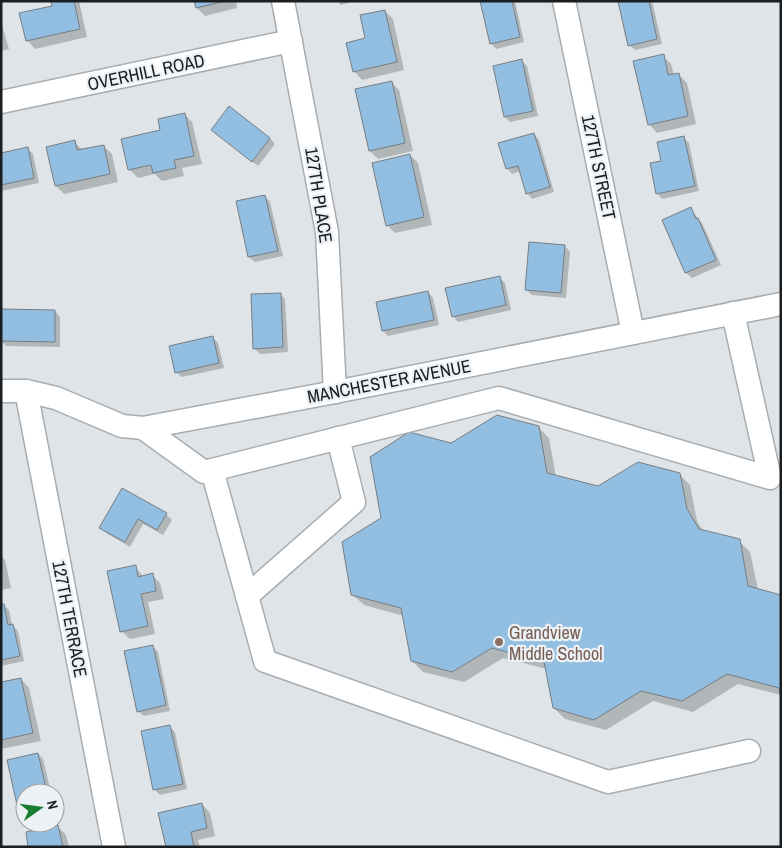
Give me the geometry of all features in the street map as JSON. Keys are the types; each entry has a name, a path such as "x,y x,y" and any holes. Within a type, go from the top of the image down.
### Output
{"street":[{"name":"127TH PLACE","path":"283,1 327,232 335,392"},
{"name":"127TH STREET","path":"564,1 633,333"},
{"name":"OVERHILL ROAD","path":"1,102 291,41"},
{"name":"MANCHESTER AVENUE","path":"1,391 26,391 56,398 122,426 143,428 781,304"},
{"path":"143,428 204,472 500,398 770,478 733,313"},
{"name":"127TH TERRACE","path":"26,391 114,847"},
{"path":"247,596 354,502 338,438"},
{"path":"212,470 265,661 608,782 750,751"}],"building":[{"path":"51,1 74,1 80,29 26,41 19,13 52,6"},
{"path":"194,1 226,1 196,8"},
{"path":"480,1 512,1 520,37 490,44"},
{"path":"618,1 649,1 657,39 628,46"},
{"path":"385,10 397,62 353,72 346,43 365,38 360,15"},
{"path":"664,54 668,75 679,73 688,116 648,125 633,61"},
{"path":"522,59 533,111 504,117 493,66"},
{"path":"392,81 405,143 369,151 355,89"},
{"path":"229,106 270,138 252,162 211,130"},
{"path":"185,113 194,156 174,160 176,168 153,173 151,165 128,170 121,139 160,130 158,119"},
{"path":"534,133 550,187 526,194 518,166 506,169 498,143"},
{"path":"684,136 695,186 656,194 650,163 661,161 657,142"},
{"path":"75,140 77,150 104,145 110,174 55,186 46,147"},
{"path":"28,147 34,178 1,185 1,153"},
{"path":"410,154 424,217 386,226 372,163"},
{"path":"265,195 278,251 248,257 236,201"},
{"path":"691,207 696,219 698,218 716,260 685,273 662,220"},
{"path":"529,242 565,245 561,293 525,290"},
{"path":"500,276 506,305 452,317 445,288"},
{"path":"428,291 434,320 382,331 376,302"},
{"path":"281,293 283,347 253,349 251,294"},
{"path":"1,309 55,310 55,342 1,341"},
{"path":"213,336 219,363 175,373 169,346"},
{"path":"497,415 539,426 547,473 598,486 638,462 680,473 687,509 699,529 740,539 748,586 781,595 781,698 779,688 727,674 682,701 641,691 594,720 553,708 544,662 492,648 452,672 411,661 401,608 351,595 342,542 381,518 370,457 409,432 451,443"},
{"path":"122,488 167,513 157,530 138,519 125,542 99,528"},
{"path":"136,565 138,577 153,573 156,591 141,594 148,626 120,632 107,571"},
{"path":"1,604 4,604 8,625 13,624 20,656 1,660"},
{"path":"153,645 166,705 137,712 124,651"},
{"path":"21,678 33,733 1,740 1,682"},
{"path":"170,725 183,784 153,790 141,731"},
{"path":"38,753 45,783 15,783 15,796 7,760"},
{"path":"202,803 207,828 191,832 194,847 166,847 158,813"},
{"path":"26,833 60,833 63,847 28,847"}],"place":[{"name":"Grandview Middle School","path":"499,642"}]}
